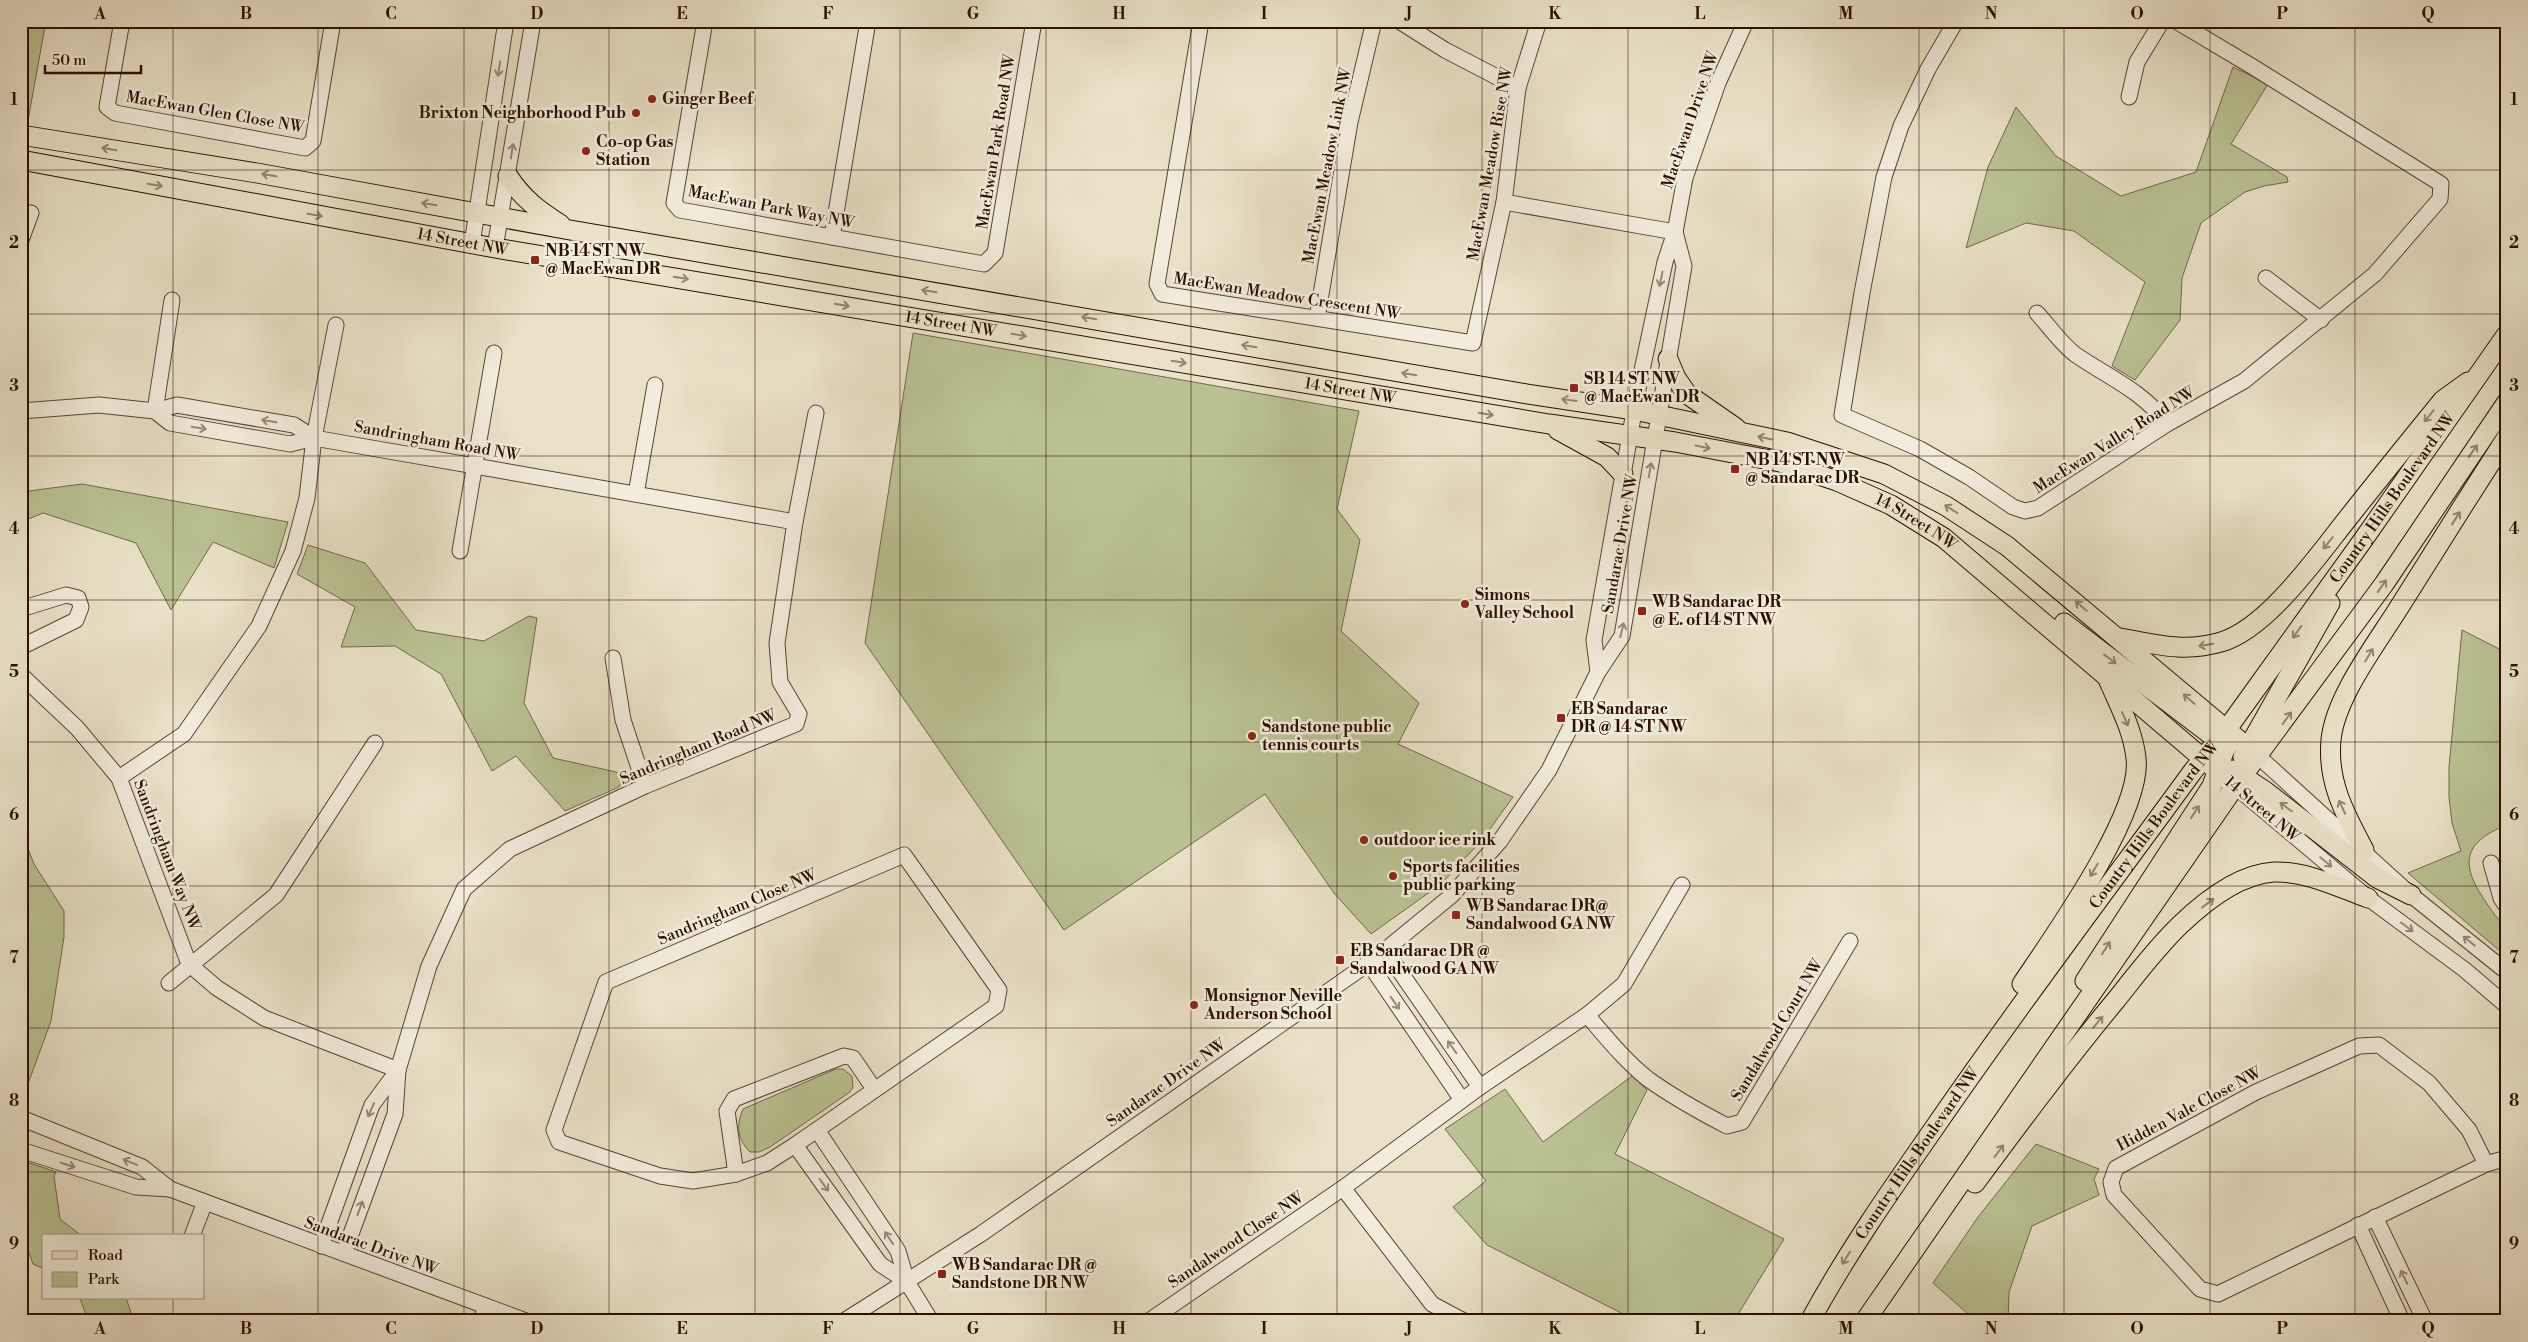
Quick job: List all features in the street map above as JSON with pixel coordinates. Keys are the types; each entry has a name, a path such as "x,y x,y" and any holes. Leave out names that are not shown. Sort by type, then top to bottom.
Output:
{"main road":[{"name":"14 Street NW","path":"21,135 257,172 570,230 1518,393 1660,414 1787,442 1884,474 1946,506 2007,546 2118,638 2231,759"},
{"name":"14 Street NW","path":"21,160 495,248 1780,462 1827,478 1891,505 1944,538 2105,674 2231,759"},
{"path":"508,176 522,196 533,206 570,230"},
{"name":"Country Hills Boulevard NW","path":"2231,759 2363,540 2507,334"},
{"path":"1668,359 1676,378 1687,394 1744,433"},
{"path":"2118,638 2176,648 2199,646 2222,642 2258,619 2279,601 2310,565 2443,400 2480,374"},
{"name":"Country Hills Boulevard NW","path":"1810,1321 1838,1270 1872,1218 1972,1074 2231,759 2384,584 2507,402"},
{"path":"1548,424 1607,457 1623,474"},
{"path":"2364,850 2341,806 2334,784 2331,750 2334,721 2342,702 2370,653 2507,437"},
{"path":"1944,538 2022,588 2377,878 2411,895"},
{"path":"1868,1316 1914,1230 2055,1027 2212,786 2309,643 2363,540"},
{"path":"1972,1074 1983,1043 2054,936 2115,835 2125,812 2135,780 2136,760 2129,727 2105,674"},
{"path":"1868,1316 1931,1243 2066,1060 2180,925 2226,889 2250,878 2274,872 2299,874 2368,898"}],"street":[{"name":"MacEwan Glen Close NW","path":"122,21 108,107 115,113 305,148 313,141 333,21"},
{"path":"472,244 506,21"},
{"path":"495,248 533,21"},
{"name":"MacEwan Park Way NW","path":"705,21 674,203 680,210 984,264"},
{"path":"832,237 868,21"},
{"name":"MacEwan Park Road NW","path":"984,264 995,253 1034,21"},
{"name":"MacEwan Meadow Crescent NW","path":"1201,21 1157,284 1162,294 1473,344"},
{"name":"MacEwan Meadow Link NW","path":"1317,318 1350,122 1374,21"},
{"path":"1399,21 1445,50 1518,88"},
{"name":"MacEwan Meadow Rise NW","path":"1473,344 1504,202 1518,88 1539,21"},
{"name":"MacEwan Drive NW","path":"1634,410 1664,262 1675,232 1685,178 1718,83 1746,21"},
{"name":"MacEwan Valley Road NW","path":"1956,21 1928,69 1901,126 1884,177 1862,293 1842,415 1920,449 1969,477 2013,507 2025,511 2038,508 2166,424 2244,381 2375,274 2440,199 2440,184 2176,21"},
{"path":"2129,97 2137,62 2162,21"},
{"path":"1504,202 1675,232"},
{"path":"21,240 31,212"},
{"name":"MacEwan Drive NW","path":"1660,414 1684,266 1675,232"},
{"path":"2266,278 2321,320"},
{"path":"155,411 172,300"},
{"path":"2037,313 2075,354 2124,383 2157,411 2166,424"},
{"name":"Sandringham Way NW","path":"336,325 314,438 307,498 293,551 259,626 184,734 119,778 189,964 217,988 264,1018 398,1070"},
{"path":"460,551 494,353"},
{"path":"636,494 656,385"},
{"name":"Sandringham Road NW","path":"21,411 99,405 155,411 170,423 290,444 314,438 795,522 777,643 780,682 799,714 796,724 645,786 510,849 464,889 429,966 398,1070 395,1114 344,1253"},
{"name":"Sandarac Drive NW","path":"1598,672 1594,640 1634,410"},
{"path":"795,522 816,413"},
{"name":"Sandarac Drive NW","path":"844,1321 997,1223 1385,950 1451,896 1500,841 1550,770 1598,672 1622,636 1660,414"},
{"path":"21,609 66,595 78,598 81,607 76,620 21,647"},
{"path":"613,658 623,720 645,786"},
{"path":"21,675 77,728 119,778"},
{"path":"168,983 276,895 375,743"},
{"name":"14 Street NW","path":"2231,759 2364,850 2411,895 2507,972"},
{"name":"14 Street NW","path":"2231,759 2368,898 2465,970 2507,1006"},
{"name":"Sandringham Close NW","path":"904,855 999,990 996,1006 874,1089 767,1163 736,1174 693,1181 660,1176 559,1142 554,1130 606,982 904,855"},
{"path":"2491,863 2501,898 2507,907"},
{"name":"Sandalwood Close NW","path":"1149,1321 1343,1188 1480,1087 1587,1015 1624,984 1682,885"},
{"name":"Sandalwood Court NW","path":"1587,1015 1619,1052 1647,1078 1687,1105 1727,1126 1742,1122 1850,941"},
{"path":"1385,950 1480,1087"},
{"path":"1368,962 1462,1100"},
{"name":"Hidden Vale Close NW","path":"2486,1164 2469,1130 2429,1084 2379,1045 2359,1046 2256,1092 2116,1168 2111,1182 2114,1194 2200,1289 2218,1294 2486,1164 2507,1158"},
{"path":"736,1174 727,1111 734,1099 844,1056 853,1058 874,1089"},
{"name":"Sandringham Road NW","path":"321,1246 372,1105 398,1070"},
{"name":"Sandarac Drive NW","path":"21,1118 142,1167 170,1189"},
{"path":"817,1130 898,1251 906,1282 931,1321"},
{"path":"795,1145 880,1264 906,1282"},
{"name":"Sandarac Drive NW","path":"21,1150 136,1187 170,1189 344,1253 483,1314 526,1321"},
{"path":"1343,1188 1432,1304 1464,1321"},
{"path":"193,1234 205,1202"},
{"path":"2375,1217 2425,1321"},
{"path":"2358,1225 2402,1321"}],"green space":[{"path":"21,21 46,21 27,126 21,125"},
{"path":"2233,67 2268,84 2231,144 2287,177 2288,182 2264,186 2245,192 2201,223 2182,278 2180,320 2135,380 2112,366 2145,282 2074,231 2026,223 1966,248 1988,167 2016,107 2056,156 2121,196 2196,172"},
{"path":"913,333 1359,411 1337,509 1360,540 1341,631 1419,703 1398,744 1513,797 1482,840 1441,884 1371,934 1334,893 1265,794 1064,930 865,643"},
{"path":"82,484 288,522 274,568 213,542 171,610 136,543 43,513 21,522 21,492"},
{"path":"308,545 365,563 416,630 484,641 529,616 537,618 524,703 553,758 625,774 619,787 565,811 516,756 492,771 441,674 395,646 341,647 355,607 297,574"},
{"path":"2462,630 2507,653 2507,825 2490,833 2478,842 2471,851 2469,862 2475,884 2506,930 2508,939 2507,957 2408,873 2461,851 2452,823 2449,797 2449,767"},
{"path":"21,831 34,864 64,911 64,937 51,1021 21,1103 21,934 27,921 21,905"},
{"path":"836,1069 843,1069 852,1076 853,1087 850,1092 770,1147 759,1152 750,1152 742,1142 739,1132 739,1121 743,1109"},
{"path":"1632,1076 1647,1090 1615,1154 1784,1239 1734,1321 1637,1321 1487,1245 1453,1207 1486,1181 1445,1129 1505,1089 1543,1142"},
{"path":"2036,1144 2099,1169 2094,1179 2099,1195 2032,1226 2009,1292 2008,1321 1976,1321 1933,1283 1978,1217"},
{"path":"21,1160 56,1172 54,1176 60,1219 79,1234 42,1234 42,1268 33,1264 21,1230"},
{"path":"81,1300 127,1300 134,1321 88,1321"}],"place":[{"name":"Ginger Beef","path":"652,99"},
{"name":"Brixton Neighborhood Pub","path":"636,113"},
{"name":"Co-op Gas Station","path":"586,151"},
{"name":"NB 14 ST NW @ MacEwan DR","path":"535,260"},
{"name":"SB 14 ST NW @ MacEwan DR","path":"1574,388"},
{"name":"NB 14 ST NW @ Sandarac DR","path":"1735,469"},
{"name":"Simons Valley School","path":"1465,604"},
{"name":"WB Sandarac DR @ E. of 14 ST NW","path":"1642,611"},
{"name":"EB Sandarac DR @ 14 ST NW","path":"1561,718"},
{"name":"Sandstone public tennis courts","path":"1252,736"},
{"name":"outdoor ice rink","path":"1364,840"},
{"name":"Sports facilities public parking","path":"1393,876"},
{"name":"WB Sandarac DR@ Sandalwood GA NW","path":"1456,915"},
{"name":"EB Sandarac DR @ Sandalwood GA NW","path":"1340,960"},
{"name":"Monsignor Neville Anderson School","path":"1194,1005"},
{"name":"WB Sandarac DR @ Sandstone DR NW","path":"942,1274"}]}
